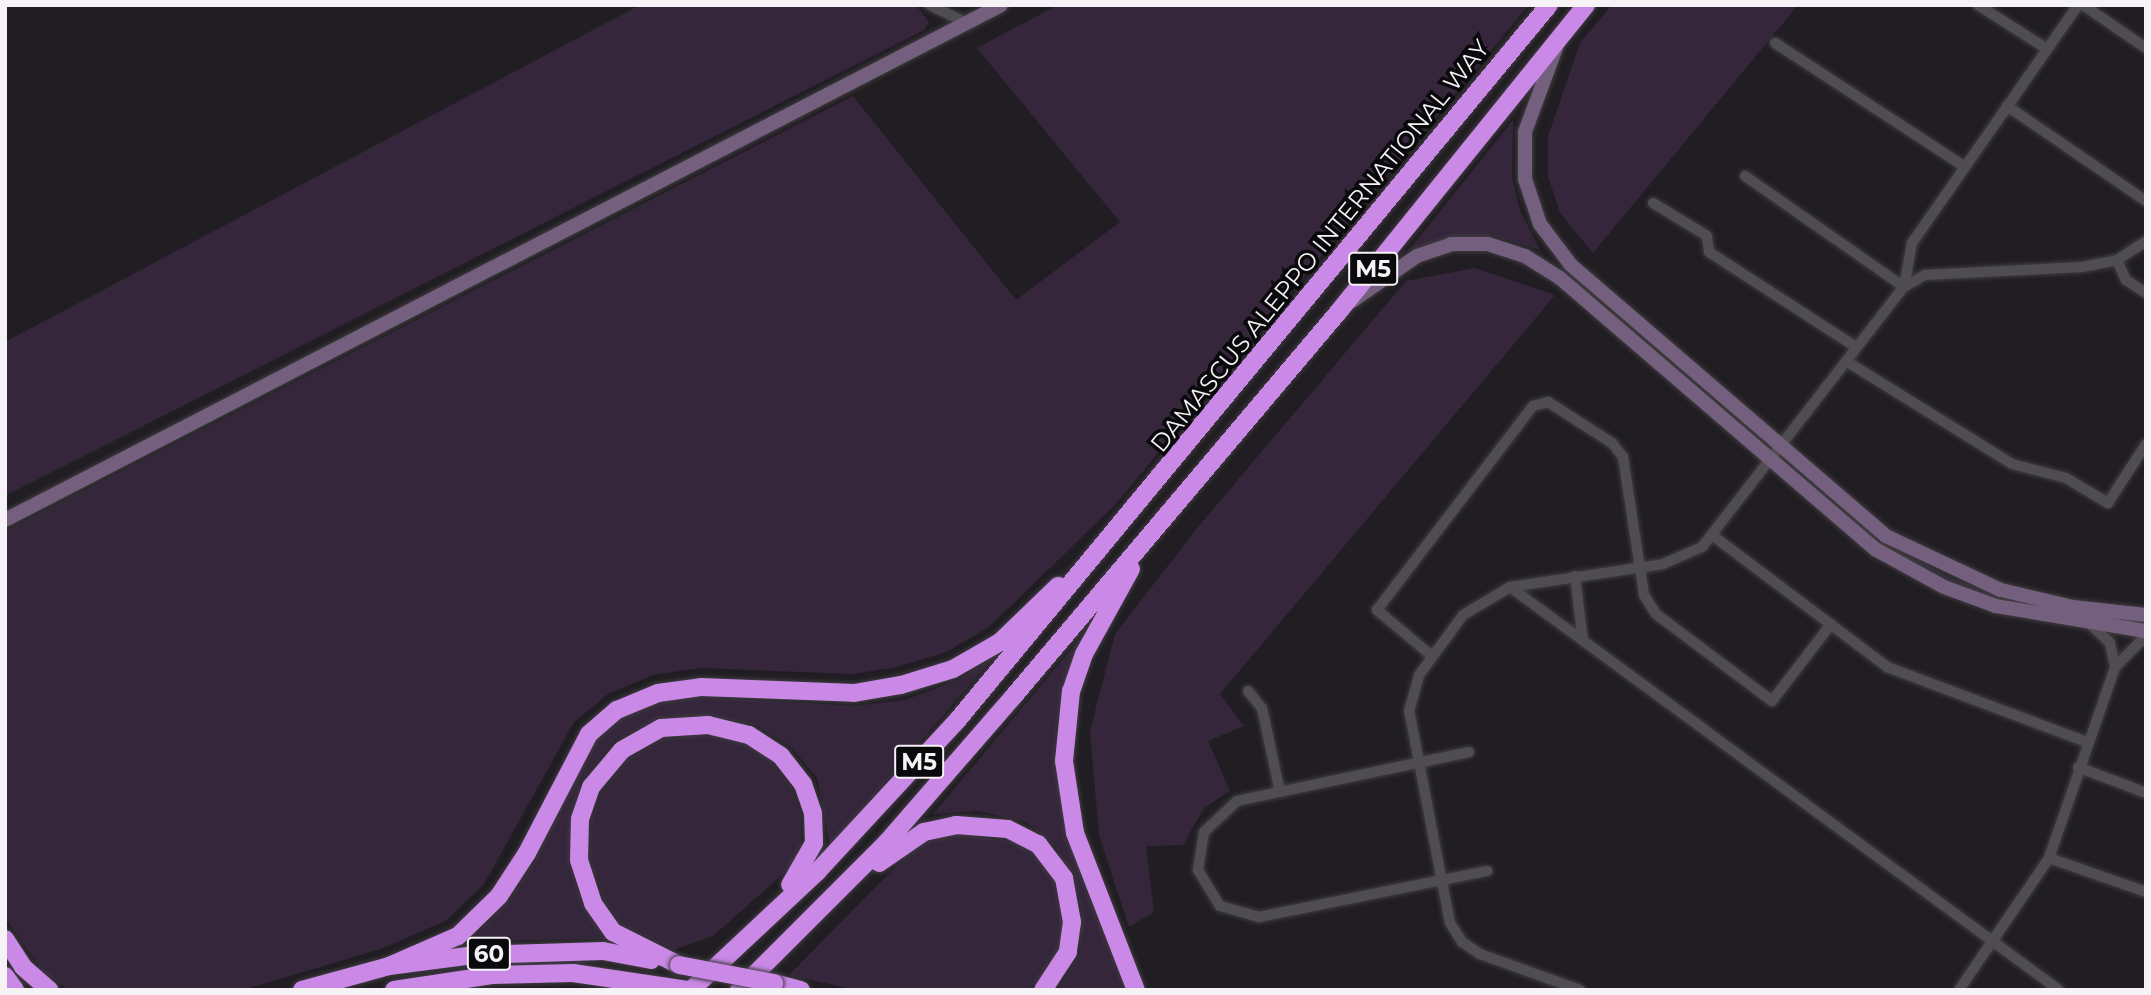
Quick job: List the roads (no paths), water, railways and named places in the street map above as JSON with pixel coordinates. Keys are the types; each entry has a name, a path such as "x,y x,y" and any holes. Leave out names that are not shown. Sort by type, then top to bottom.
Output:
{"highway":[{"name":"DAMASCUS ALEPPO INTERNATIONAL WAY","path":"1129,518 1549,5"},
{"name":"M5","path":"739,990 827,905 1155,529 1340,310 1586,5"},
{"name":"M5","path":"690,990 817,872 956,722 1129,518"},
{"path":"389,966 458,936 499,895 527,853 589,734 617,710 658,693 701,687 854,693 953,669 1000,642 1129,518"},
{"path":"1136,990 1075,833 1064,761 1071,691 1084,654 1155,529"},
{"path":"733,949 802,873 814,843 813,813 803,784 781,756 750,735 708,725 661,728 622,750 591,787 580,820 579,860 593,903 613,932 679,965 801,990"},
{"path":"827,905 924,832 976,824 1023,834 1058,866 1070,906 1068,952 1043,990"},
{"path":"5,939 23,967 49,990"},
{"name":"60","path":"302,990 389,966 537,950 603,951 679,965"},
{"path":"394,990 492,975 573,973 690,990"},
{"path":"5,976 15,990"},
{"path":"5,983 6,990"}],"street":[{"path":"930,5 967,23"},
{"path":"5,520 1001,5"},
{"path":"1978,5 2047,49"},
{"path":"1904,287 1912,243 2080,5 2146,48"},
{"path":"1564,31 1525,132 1525,180 1540,224 1564,254 1886,536 1952,571 2073,607 2146,615"},
{"path":"1775,43 1965,167"},
{"path":"2007,106 2146,201"},
{"path":"1745,176 1904,287"},
{"path":"1653,203 1707,236 1709,252 1856,347"},
{"path":"1580,990 1516,970 1462,942 1450,923 1409,711 1419,676 1463,615 1510,587 1640,567 1685,557 1712,535 1904,287 1925,275 1956,269 2082,267 2117,260 2146,242"},
{"path":"1340,310 1417,256 1451,244 1488,244 1550,271 1874,550 1944,587 1996,606 2146,634"},
{"path":"1550,271 1564,254"},
{"path":"2117,260 2126,280 2146,293"},
{"path":"1846,361 2011,464 2066,478 2108,503 2146,444"},
{"path":"1432,656 1377,610 1534,406 1548,402 1612,443 1623,457 1644,595 1656,614 1772,701 1831,624"},
{"path":"1712,535 1887,667 2087,742"},
{"path":"1575,576 1583,641"},
{"path":"1510,587 2059,990"},
{"path":"2091,625 2110,643 2115,667"},
{"path":"1959,990 2049,858 2078,767 2115,667 2146,634"},
{"path":"1248,691 1262,708 1280,792"},
{"path":"1469,752 1237,801 1204,832 1198,870 1220,906 1268,916 1487,871"},
{"path":"2078,767 2146,793"},
{"path":"2049,858 2146,892"}]}
